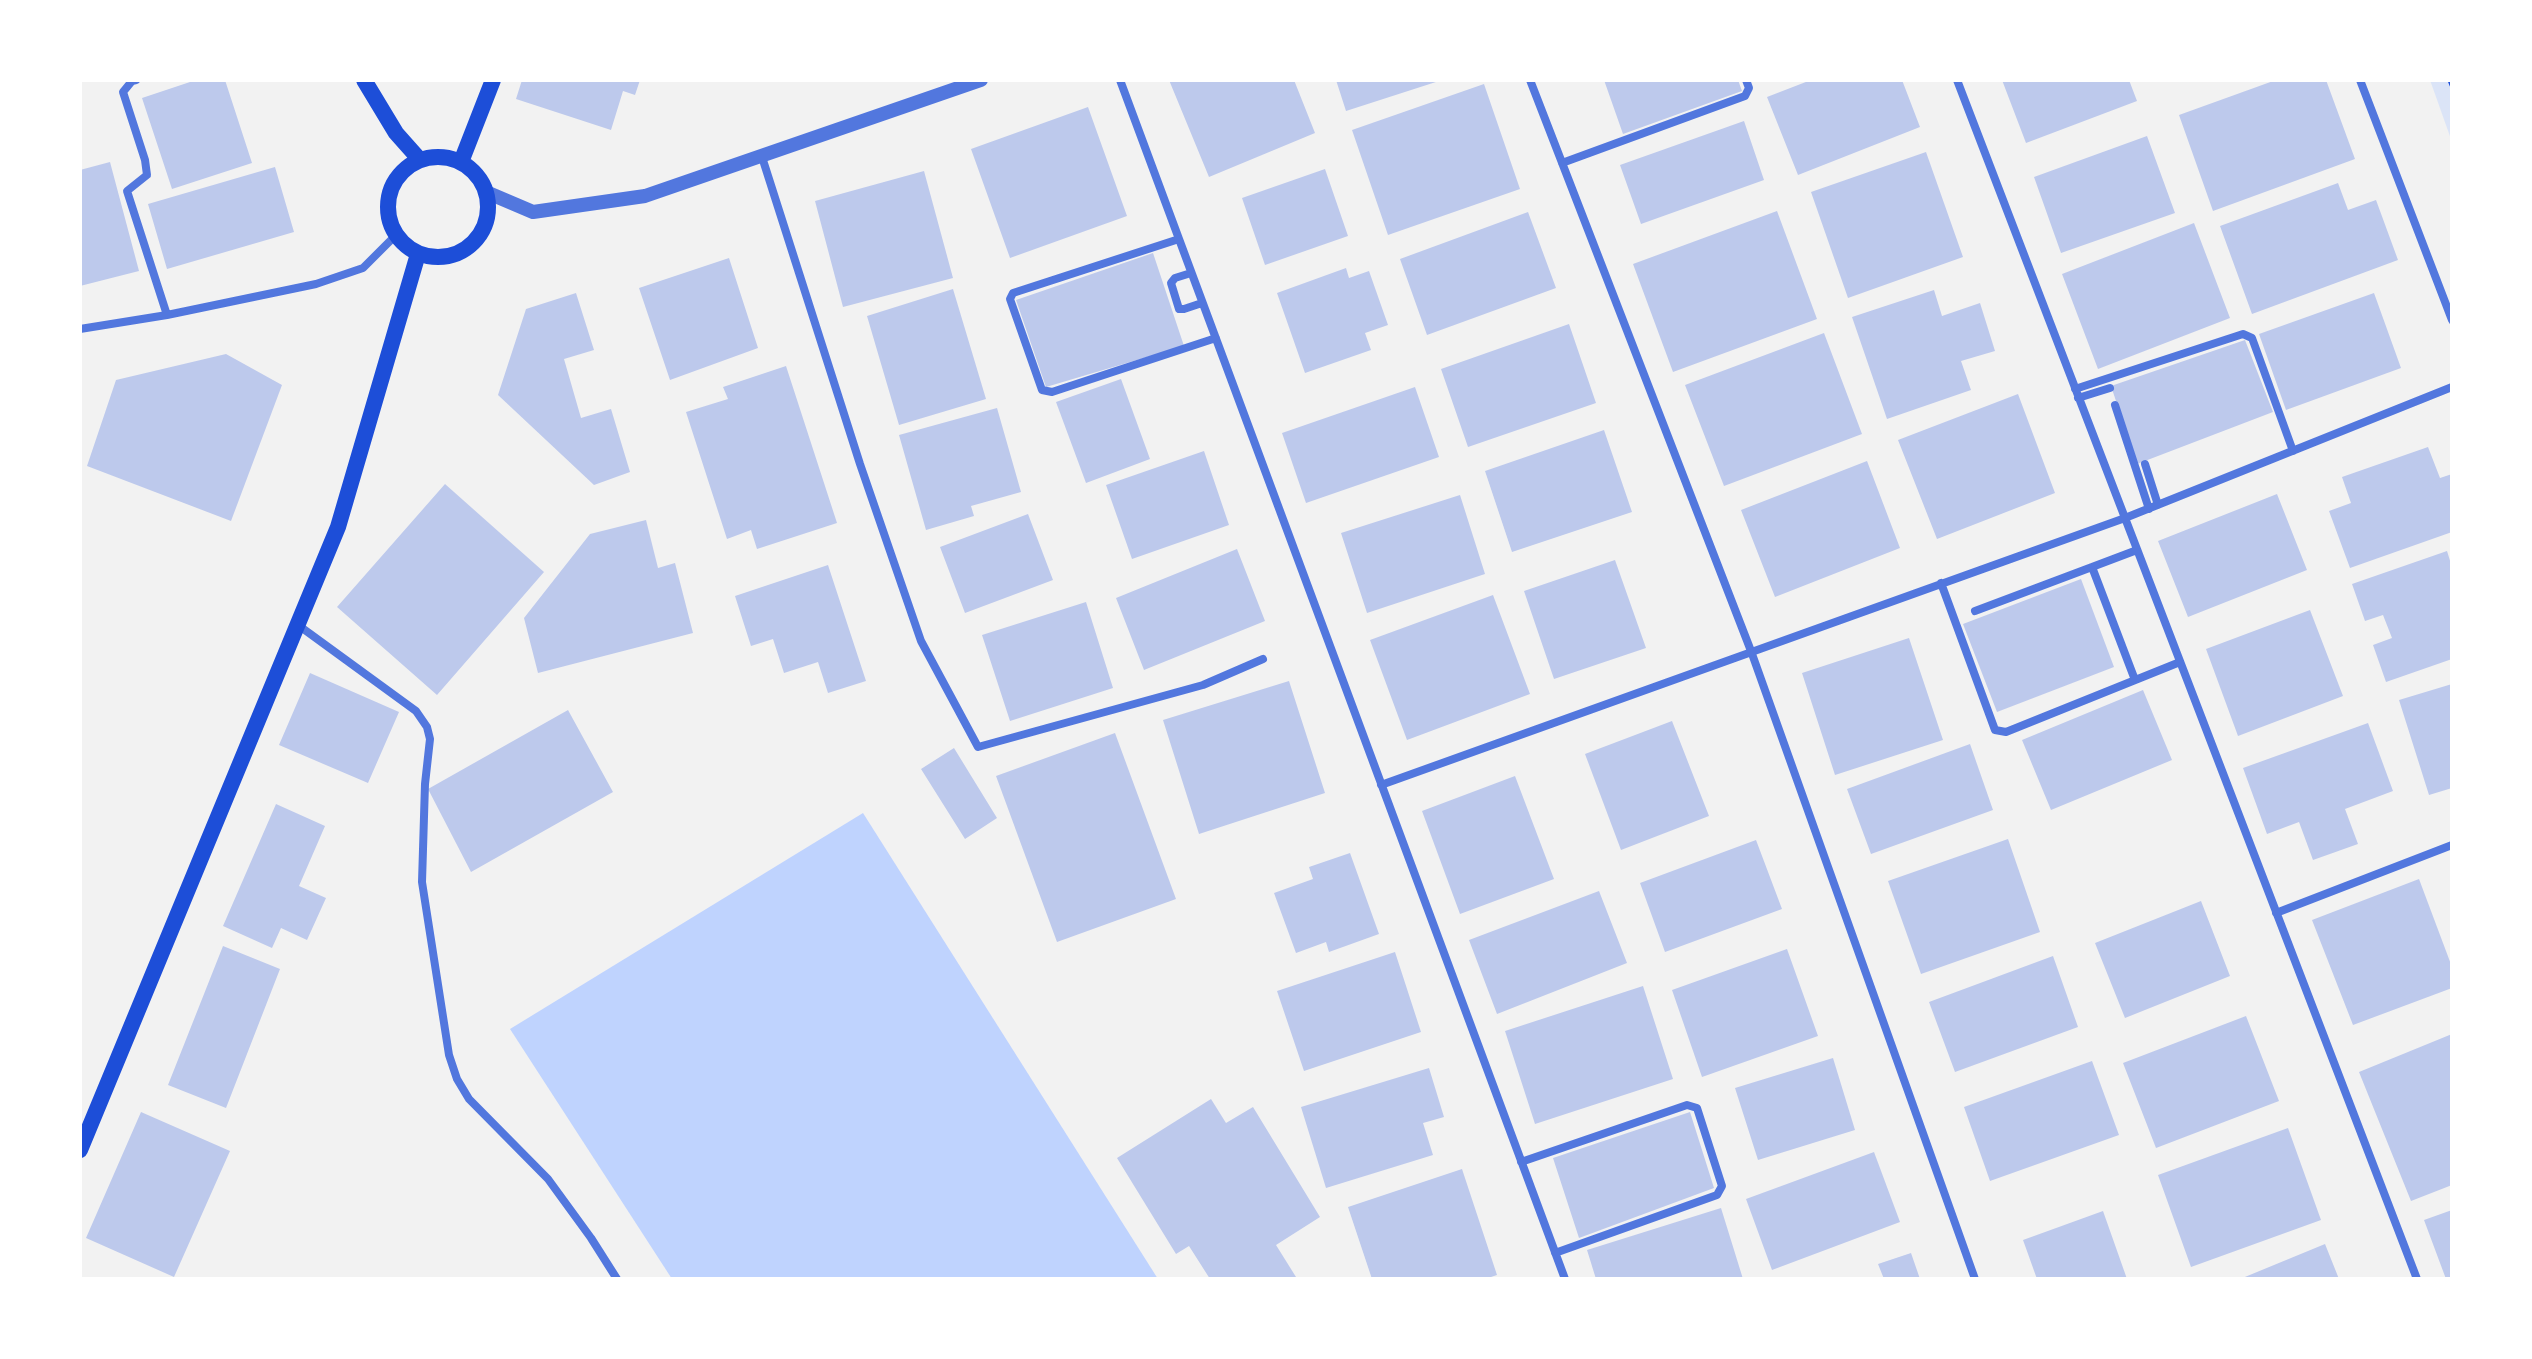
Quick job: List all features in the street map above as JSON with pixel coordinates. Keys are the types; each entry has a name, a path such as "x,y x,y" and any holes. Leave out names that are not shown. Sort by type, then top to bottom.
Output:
{"main road":[{"path":"364,80 396,133 420,160"},
{"path":"461,162 493,80"},
{"path":"434,156 461,162 472,170 486,192 489,208 486,224 478,239 451,256 418,254 396,235 390,221 390,192 407,167 420,160 434,156"},
{"path":"80,1150 338,527 418,254"}],"street":[{"path":"136,80 123,92 147,175 127,191 167,315"},
{"path":"486,192 533,212 645,196 981,80"},
{"path":"1120,80 1565,1279"},
{"path":"1530,80 1751,651 1975,1279"},
{"path":"1562,163 1745,96 1749,88 1746,80"},
{"path":"1957,80 2417,1279"},
{"path":"2360,80 2452,320"},
{"path":"762,157 860,464 921,641 978,747 1203,685 1263,659"},
{"path":"80,329 167,315 328,280 363,268 396,235"},
{"path":"1179,239 1013,293 1010,299 1042,390 1052,392 1216,338"},
{"path":"1191,273 1175,278 1171,283 1179,309 1202,303"},
{"path":"2077,394 2243,334 2252,338 2293,451"},
{"path":"1381,785 2125,518 2452,387"},
{"path":"2077,394 2110,388"},
{"path":"2115,405 2154,507"},
{"path":"2144,478 2145,464"},
{"path":"1975,611 2137,550"},
{"path":"2092,567 2135,680"},
{"path":"1941,583 1995,730 2006,732 2180,662"},
{"path":"298,625 416,711 427,727 430,739 425,784 422,882 449,1055 457,1079 469,1099 548,1179 617,1279"},
{"path":"2276,913 2451,847"},
{"path":"1521,1162 1687,1105 1697,1108 1722,1186 1717,1195 1555,1253"}],"shaded area":[{"path":"2430,80 2452,80 2452,142"}],"water":[{"path":"863,813 1158,1279 672,1279 510,1029"}],"building":[{"path":"196,80 225,80 252,163 172,189 142,98"},
{"path":"522,80 640,80 635,95 623,91 611,130 516,99"},
{"path":"1169,80 1294,80 1315,133 1209,177"},
{"path":"1336,80 1439,80 1439,81 1346,111"},
{"path":"1604,80 1738,80 1742,91 1623,134"},
{"path":"1811,80 1902,80 1920,127 1798,175 1767,97"},
{"path":"2002,80 2129,80 2137,101 2026,143"},
{"path":"2276,80 2326,80 2355,159 2213,211 2179,115"},
{"path":"1484,84 1520,189 1388,235 1352,130"},
{"path":"1088,107 1127,216 1010,258 971,149"},
{"path":"1744,121 1764,180 1641,224 1620,165"},
{"path":"2147,136 2175,213 2061,253 2034,177"},
{"path":"1926,152 1963,257 1848,298 1811,192"},
{"path":"110,162 139,271 80,286 80,170"},
{"path":"275,167 294,232 167,269 148,204"},
{"path":"1325,169 1348,236 1265,265 1242,198"},
{"path":"924,171 953,278 843,307 815,201"},
{"path":"2338,183 2348,210 2376,200 2398,260 2252,314 2220,226"},
{"path":"1777,211 1817,319 1673,372 1633,264"},
{"path":"1528,212 1556,288 1427,335 1400,259"},
{"path":"2194,223 2230,318 2098,369 2062,274"},
{"path":"1153,253 1184,346 1046,387 1016,300"},
{"path":"729,258 758,348 670,380 639,288"},
{"path":"1346,268 1349,278 1369,271 1388,325 1365,333 1371,350 1305,373 1277,293"},
{"path":"953,289 986,399 899,425 867,316"},
{"path":"1934,290 1942,316 1980,303 1995,351 1961,361 1971,390 1887,419 1852,317"},
{"path":"576,293 594,350 564,359 581,418 611,409 630,472 594,485 498,395 526,309"},
{"path":"2374,293 2401,368 2286,410 2259,334"},
{"path":"1569,324 1596,403 1468,447 1441,369"},
{"path":"1824,333 1862,434 1724,486 1685,385"},
{"path":"2245,340 2273,412 2137,464 2111,386"},
{"path":"226,354 282,385 231,521 87,466 116,380"},
{"path":"786,366 837,523 757,549 751,530 727,539 686,412 728,399 723,387"},
{"path":"1121,379 1150,459 1086,483 1056,402"},
{"path":"1415,387 1439,457 1306,503 1282,433"},
{"path":"2018,394 2055,493 1937,539 1898,440"},
{"path":"997,408 1021,492 971,506 974,516 926,530 899,435"},
{"path":"1604,430 1632,512 1512,552 1485,471"},
{"path":"2428,447 2440,478 2452,474 2452,532 2350,568 2329,511 2351,503 2342,477"},
{"path":"1204,451 1229,525 1132,559 1106,485"},
{"path":"1867,461 1900,548 1775,597 1741,510"},
{"path":"445,484 544,572 437,695 337,607"},
{"path":"2277,494 2307,570 2188,617 2158,541"},
{"path":"1460,495 1485,574 1367,613 1341,533"},
{"path":"1028,514 1053,580 965,613 940,547"},
{"path":"646,520 658,568 675,563 693,633 538,673 524,618 590,534"},
{"path":"1237,549 1265,621 1144,670 1116,598"},
{"path":"2447,551 2452,567 2452,659 2386,682 2373,645 2392,638 2383,615 2365,621 2352,584"},
{"path":"1615,560 1646,648 1554,679 1524,591"},
{"path":"828,565 866,681 828,693 818,662 784,673 773,639 751,646 735,596"},
{"path":"2081,579 2114,667 1997,712 1963,624"},
{"path":"1493,595 1530,694 1407,740 1370,640"},
{"path":"1086,602 1113,688 1010,721 982,635"},
{"path":"2310,610 2343,696 2238,736 2206,649"},
{"path":"1909,638 1943,740 1835,775 1802,673"},
{"path":"310,673 399,712 368,783 279,745"},
{"path":"1289,681 1325,793 1199,834 1163,720"},
{"path":"2452,684 2452,788 2429,795 2399,700"},
{"path":"2143,690 2172,760 2051,810 2022,740"},
{"path":"568,710 613,792 471,872 428,789"},
{"path":"1672,721 1709,816 1621,850 1585,754"},
{"path":"2368,723 2393,791 2345,809 2358,844 2313,860 2299,822 2267,834 2243,768"},
{"path":"1115,733 1176,899 1057,942 996,776"},
{"path":"1970,744 1993,810 1871,854 1847,789"},
{"path":"954,748 997,818 965,839 921,769"},
{"path":"1515,776 1554,879 1460,914 1422,811"},
{"path":"276,804 325,826 299,886 326,898 307,940 281,928 272,948 223,926"},
{"path":"2008,839 2040,932 1921,974 1888,881"},
{"path":"1756,840 1782,909 1665,952 1640,883"},
{"path":"1350,853 1379,934 1329,952 1326,942 1296,953 1274,893 1313,879 1309,867"},
{"path":"2419,879 2452,967 2452,988 2353,1025 2312,920"},
{"path":"1599,891 1627,963 1497,1014 1469,940"},
{"path":"2201,901 2230,976 2125,1018 2095,943"},
{"path":"223,946 280,969 226,1108 168,1085"},
{"path":"1787,949 1818,1036 1702,1077 1672,990"},
{"path":"1395,952 1421,1032 1304,1071 1277,991"},
{"path":"2053,956 2078,1027 1955,1072 1929,1002"},
{"path":"1643,986 1673,1079 1535,1124 1505,1031"},
{"path":"2246,1016 2279,1101 2156,1148 2123,1063"},
{"path":"2452,1034 2452,1185 2411,1201 2359,1072"},
{"path":"1833,1058 1855,1130 1758,1160 1735,1088"},
{"path":"2092,1061 2119,1135 1990,1181 1964,1107"},
{"path":"1429,1068 1444,1117 1423,1123 1433,1155 1326,1188 1301,1107"},
{"path":"1211,1099 1226,1123 1253,1107 1320,1217 1276,1245 1296,1277 1293,1279 1210,1279 1189,1246 1176,1254 1117,1158"},
{"path":"141,1112 230,1151 174,1277 86,1238"},
{"path":"1690,1112 1714,1188 1579,1238 1553,1158"},
{"path":"2288,1128 2321,1220 2191,1267 2158,1175"},
{"path":"1874,1152 1900,1222 1772,1270 1746,1199"},
{"path":"1462,1169 1497,1275 1485,1279 1372,1279 1348,1207"},
{"path":"1721,1208 1743,1279 1596,1279 1587,1250"},
{"path":"2452,1210 2452,1279 2446,1279 2424,1220"},
{"path":"2103,1211 2127,1279 2037,1279 2023,1240"},
{"path":"2325,1244 2339,1279 2240,1279"},
{"path":"1911,1253 1920,1279 1884,1279 1878,1264"}]}
